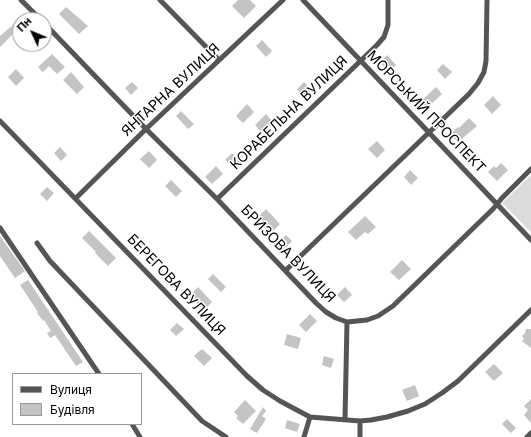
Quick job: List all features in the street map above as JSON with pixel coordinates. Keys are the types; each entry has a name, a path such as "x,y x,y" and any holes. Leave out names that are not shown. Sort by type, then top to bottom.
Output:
{"street":[{"path":"21,0 33,12"},
{"path":"160,0 219,60"},
{"name":"ЯНТАРНА ВУЛИЦЯ","path":"76,198 146,129 283,0"},
{"name":"МОРСЬКИЙ ПРОСПЕКТ","path":"303,0 531,240"},
{"name":"КОРАБЕЛЬНА ВУЛИЦЯ","path":"217,199 361,61 384,37 388,25 388,0"},
{"path":"286,270 469,94 478,83 484,72 486,61 487,0"},
{"name":"БРИЗОВА ВУЛИЦЯ","path":"52,31 326,312 336,318 348,322 367,320 378,316 393,306 531,169"},
{"name":"БЕРЕГОВА ВУЛИЦЯ","path":"0,121 247,376 280,402 310,417 360,421 387,417 425,404 458,380 531,310"},
{"path":"0,228 98,373"},
{"path":"37,242 50,261 202,420 226,437"},
{"path":"345,420 348,322"},
{"path":"304,437 310,417"},
{"path":"360,421 360,437"},
{"path":"133,425 140,437"},
{"path":"527,437 531,433"}],"shaded area":[{"path":"531,175 531,232 502,203"}],"building":[{"path":"238,0 250,0 256,6 244,18 232,6"},
{"path":"66,7 88,26 79,34 59,14"},
{"path":"12,26 12,35 0,47 0,36"},
{"path":"262,40 272,51 266,57 256,46"},
{"path":"52,54 65,67 57,74 49,66 43,72 38,67"},
{"path":"387,55 396,65 389,72 380,62"},
{"path":"443,64 452,72 445,79 437,70"},
{"path":"16,69 24,78 16,86 8,77"},
{"path":"71,72 84,87 77,94 63,80"},
{"path":"132,82 138,88 131,95 125,88"},
{"path":"304,82 312,90 305,97 297,89"},
{"path":"436,87 442,94 427,108 421,101"},
{"path":"493,96 501,105 492,114 484,105"},
{"path":"247,104 254,112 243,123 236,116"},
{"path":"181,111 194,124 188,129 176,116"},
{"path":"266,114 273,122 262,133 255,125"},
{"path":"469,118 477,126 458,142 450,134 458,127 459,128"},
{"path":"377,141 385,150 377,158 368,149"},
{"path":"60,147 67,155 61,161 54,153"},
{"path":"149,151 157,160 149,168 140,159"},
{"path":"232,153 241,161 234,168 225,160"},
{"path":"501,163 508,170 497,181 488,172 494,166 496,168"},
{"path":"216,166 223,174 212,184 205,177"},
{"path":"410,170 418,178 411,185 404,177"},
{"path":"171,180 182,191 176,197 165,186"},
{"path":"47,187 54,193 47,201 40,194"},
{"path":"266,209 280,224 270,234 256,219"},
{"path":"365,216 376,227 368,234 365,232 356,240 348,232"},
{"path":"89,231 116,258 108,266 82,238"},
{"path":"286,235 292,241 282,251 276,245"},
{"path":"0,236 25,271 15,278 0,256"},
{"path":"402,260 411,269 399,280 390,272"},
{"path":"213,274 226,287 221,292 208,279"},
{"path":"28,280 83,362 76,366 55,335 50,338 47,333 51,331 44,320 43,321 37,313 38,312 20,285"},
{"path":"198,287 212,302 204,310 189,296"},
{"path":"345,287 352,295 344,302 337,295"},
{"path":"310,314 317,321 306,332 299,325"},
{"path":"177,323 184,329 176,336 170,330"},
{"path":"526,329 531,329 531,348 522,341 524,339 522,336"},
{"path":"287,334 301,338 298,349 284,345"},
{"path":"202,349 212,358 204,366 194,356"},
{"path":"324,356 334,359 331,368 322,365"},
{"path":"494,364 503,373 494,381 485,372"},
{"path":"415,385 419,396 407,401 402,390"},
{"path":"531,399 531,423 524,415 528,410 524,406"},
{"path":"245,400 256,411 243,424 236,418 238,416 234,412"},
{"path":"263,407 266,411 262,416 266,419 257,433 250,429"},
{"path":"507,419 516,428 511,433 502,424"},
{"path":"287,420 300,424 297,432 285,428"}]}
